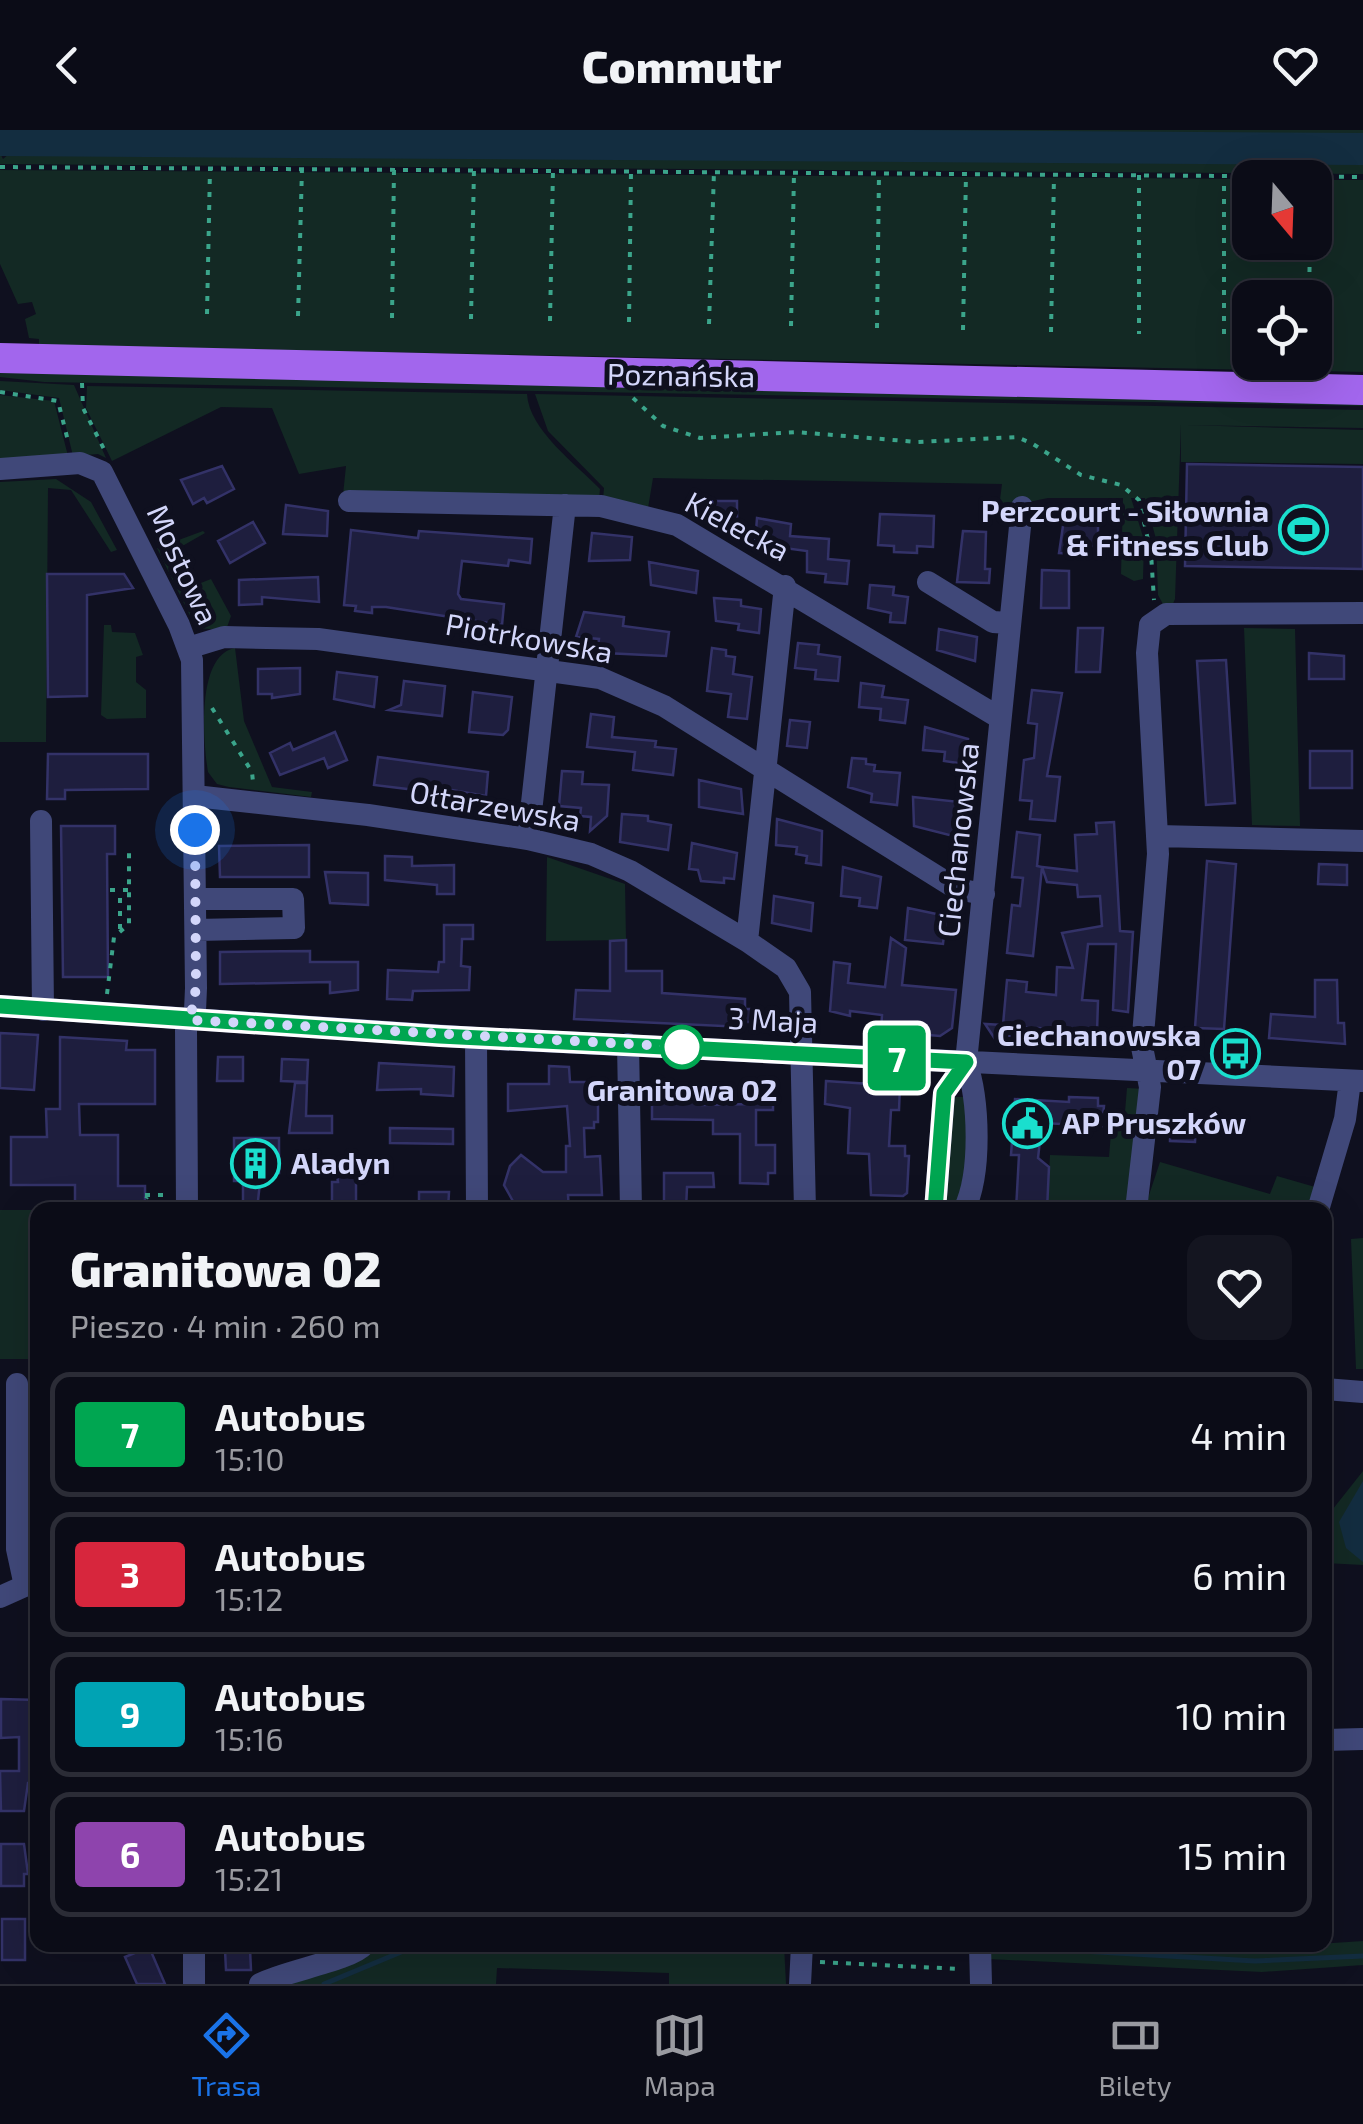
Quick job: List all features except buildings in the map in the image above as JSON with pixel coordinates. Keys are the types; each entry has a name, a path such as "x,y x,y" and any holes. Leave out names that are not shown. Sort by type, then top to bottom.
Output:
{"main road":[{"name":"Poznańska","path":"4,358 59,363 1363,390"}],"street":[{"name":"Mostowa","path":"0,469 80,463 102,472 188,648 192,672 196,930 195,1011 186,1028 182,1202"},
{"name":"Kielecka","path":"349,501 565,504 612,508 677,525 785,586 1000,718"},
{"path":"528,839 565,504"},
{"name":"Ciechanowska","path":"966,1202 972,1178 978,1096 966,1062 1022,507"},
{"path":"928,582 993,622 1009,623"},
{"path":"747,941 785,586"},
{"path":"1137,1202 1150,1087 1142,1048 1158,836 1148,633 1158,616 1363,613"},
{"name":"Piotrkowska","path":"188,648 224,637 318,638 600,678 633,691 957,889 984,894"},
{"name":"Ołtarzewska","path":"195,796 528,839 591,854 630,871 747,941 796,980 801,999 806,1202"},
{"path":"41,821 43,1010"},
{"path":"1158,836 1363,841"},
{"path":"196,899 294,899 294,928 196,930"},
{"name":"3 Maja","path":"0,1006 476,1038 1356,1081"},
{"path":"476,1038 477,1202"},
{"path":"628,1044 631,1202"},
{"name":"Ciechanowska","path":"937,1202 944,1093 966,1062"},
{"path":"1320,1202 1356,1081"},
{"path":"17,1384 9,1515 18,1562 30,1581"},
{"path":"1332,1389 1363,1392"},
{"path":"0,1597 30,1583"},
{"path":"1332,1740 1363,1739"},
{"path":"194,1952 194,1984"},
{"path":"260,1984 312,1963 356,1952"}],"path":[{"path":"0,167 1232,176"},
{"path":"207,314 210,168"},
{"path":"298,316 302,168"},
{"path":"392,318 394,169"},
{"path":"471,319 474,169"},
{"path":"550,321 553,169"},
{"path":"628,322 631,170"},
{"path":"708,324 714,172"},
{"path":"791,326 794,173"},
{"path":"877,328 879,173"},
{"path":"963,330 966,174"},
{"path":"1051,332 1054,174"},
{"path":"1139,175 1139,334"},
{"path":"1224,176 1224,334"},
{"path":"1332,177 1363,177"},
{"path":"82,383 83,408 107,455"},
{"path":"0,392 58,400 70,456"},
{"path":"630,394 663,426 700,438 796,432 918,442 1016,438 1033,444 1082,474 1121,485 1139,500 1158,616"},
{"path":"204,696 252,772 254,803"},
{"path":"120,928 130,924 129,854"},
{"path":"110,890 129,890"},
{"path":"108,994 114,937 120,928 120,890"},
{"path":"143,1202 146,1195 182,1202"},
{"path":"801,1963 980,1977"}],"green space":[{"path":"1363,130 1363,143 0,133"},
{"path":"17,147 1363,159 1363,174 1332,174 1332,160 1232,160 1232,173 0,164 0,153 3,159"},
{"path":"0,170 1232,179 1232,260 1332,260 1332,180 1363,180 1363,372 1332,371 1332,280 1232,280 1232,369 39,345 39,339 29,338 25,319 36,314 32,302 18,304 0,264"},
{"path":"0,370 1363,400 1363,406 44,382 0,377"},
{"path":"0,381 74,385 106,458 98,454 73,456 59,398 0,390"},
{"path":"87,386 527,394 536,421 555,446 600,489 599,499 343,495 346,466 299,474 272,408 221,407 112,461 86,408"},
{"path":"535,394 1363,410 1363,428 1185,425 1363,430 1363,464 1181,462 1181,424 1175,599 1172,606 1164,606 1158,595 1156,539 1145,498 1131,498 1144,540 1143,579 1134,581 1121,574 1123,498 1048,498 999,508 1002,484 653,478 648,508 603,500 604,488 548,431"},
{"path":"0,395 54,401 68,456 0,461"},
{"path":"56,479 91,502 117,550 111,552 71,490 48,488 46,742 0,742 0,482"},
{"path":"203,531 165,556 183,590 211,579 231,616 226,630 196,628 157,548"},
{"path":"104,625 111,625 112,632 135,633 143,655 136,657 136,682 146,690 146,718 107,719 101,715"},
{"path":"1244,628 1295,629 1300,826 1252,825"},
{"path":"235,648 244,721 272,787 312,792 311,797 229,787 217,784 208,772 204,721 208,682 222,654"},
{"path":"547,857 625,884 626,940 546,941"},
{"path":"1127,1088 1145,1089 1131,1202 1047,1202 1050,1155 1109,1157 1111,1133 1124,1124"},
{"path":"952,1097 967,1097 967,1155 958,1202 945,1202"},
{"path":"1160,1162 1270,1194 1277,1176 1322,1189 1318,1202 1147,1202"},
{"path":"0,1210 30,1210 30,1359 0,1359"},
{"path":"1363,1238 1363,1369 1356,1369 1351,1239"},
{"path":"1363,1471 1363,1565 1332,1563 1332,1510"},
{"path":"1363,1941 1363,1965 1262,1972 988,1959 988,1952 1332,1952 1332,1943"},
{"path":"371,1952 784,1952 786,1984 669,1984 669,1973 497,1968 496,1984 291,1984"}],"water":[{"path":"1363,1481 1363,1562 1346,1548 1339,1522"}],"waterway":[{"path":"0,140 1363,149"},
{"path":"324,1984 401,1952"},
{"path":"1098,1952 1255,1961 1363,1956"}],"bus line":[{"name":"7","path":"0,1006 440,1036 966,1062 944,1093 937,1202"}],"place":[{"name":"Perzcourt - Siłownia & Fitness Club","path":"1304,529"},
{"name":"Granitowa 02","path":"682,1047"},
{"name":"Ciechanowska 07","path":"1236,1053"},
{"name":"AP Pruszków","path":"1027,1124"},
{"name":"Aladyn","path":"256,1164"}],"route":[{"path":"195,830 196,988 195,1011 190,1020 682,1047"}]}
